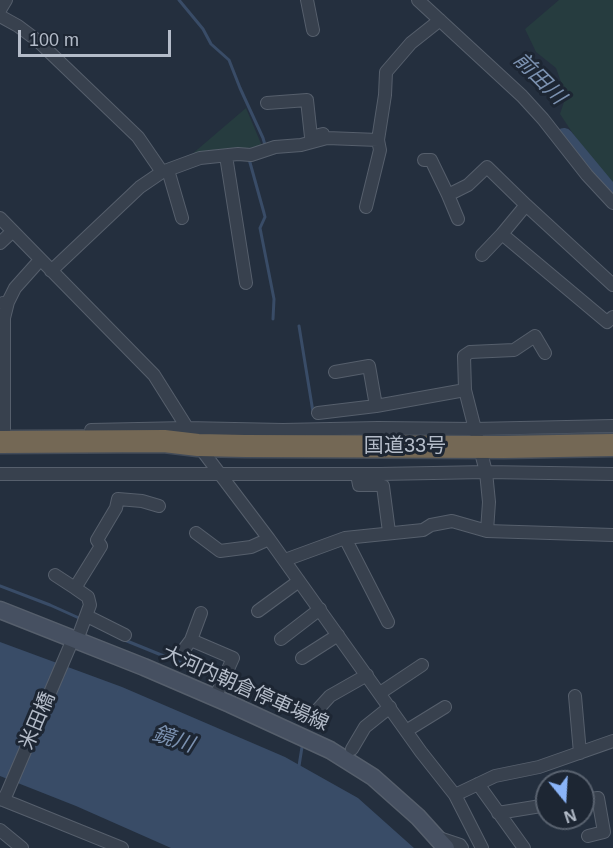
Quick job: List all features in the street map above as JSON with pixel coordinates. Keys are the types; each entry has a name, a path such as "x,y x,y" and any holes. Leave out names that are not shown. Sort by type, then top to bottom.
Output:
{"highway":[{"name":"国道33号","path":"1,435 164,441 192,436 477,438 613,445"},
{"name":"国道33号","path":"0,458 164,449 192,436"}],"main road":[{"name":"大河内朝倉停車場線","path":"0,610 73,643 215,698 330,750 373,777 418,817 441,842"}],"street":[{"path":"0,10 6,0"},
{"path":"307,0 313,30"},
{"path":"418,0 522,96 587,175 613,202"},
{"path":"0,16 38,41 138,137 165,171 182,218"},
{"path":"366,207 380,150 378,137 386,95 386,72 411,44 440,20"},
{"path":"267,103 307,100 311,137 328,133 378,137"},
{"path":"51,271 140,188 165,171 200,158 251,155 275,147 301,145 327,138 378,137"},
{"path":"226,156 246,283"},
{"path":"424,160 431,160 458,219"},
{"path":"448,195 468,185 487,168 613,285"},
{"path":"483,255 526,205"},
{"path":"0,218 154,375 219,474 455,795 482,848"},
{"path":"0,243 13,231"},
{"path":"502,234 607,322 613,317"},
{"path":"1,435 4,303 40,260"},
{"path":"487,531 489,502 486,472 465,390 464,356 470,352 514,350 535,336 545,353"},
{"path":"335,372 369,366 376,406"},
{"path":"318,413 376,406 465,390"},
{"path":"477,438 613,426"},
{"path":"0,474 486,472 613,474"},
{"path":"357,474 359,485 383,486 389,532"},
{"path":"75,588 101,546 97,540 116,508 118,499 142,501 159,506"},
{"path":"285,561 345,538 423,530 431,525 452,521 487,531 613,535"},
{"path":"196,533 220,551 251,547 269,539"},
{"path":"345,538 388,622"},
{"path":"55,575 88,597 90,605 87,616 125,635"},
{"path":"258,611 299,581"},
{"path":"281,639 320,609"},
{"path":"201,613 188,644 233,658 215,698"},
{"name":"米田橋","path":"3,797 87,616"},
{"path":"302,658 338,635"},
{"path":"380,693 422,666"},
{"path":"311,717 330,696 367,675"},
{"path":"575,696 580,753"},
{"path":"352,749 365,728 390,707"},
{"path":"406,731 445,707"},
{"path":"455,795 495,777 539,767 613,741"},
{"path":"478,784 524,848"},
{"path":"3,797 99,844 122,848"},
{"path":"588,836 604,832 598,798 595,798"},
{"path":"498,813 535,808"},
{"path":"0,830 21,848"},
{"path":"441,842 460,845 462,848"}],"green space":[{"path":"559,0 613,0 613,194 560,114 566,96 556,68 536,52 525,29"},
{"path":"246,108 262,146 191,155"}],"water":[{"name":"鏡川","path":"0,642 122,687 285,757 358,798 414,848 171,848 76,806 0,776"}],"waterway":[{"path":"179,0 203,29 211,44 229,60 265,145"},
{"name":"前田川","path":"564,137 613,196"},
{"path":"249,159 265,217 260,228 274,299 273,319"},
{"path":"299,326 313,412"},
{"path":"0,586 79,618"},
{"path":"122,639 218,678"},
{"path":"228,681 306,710 308,713"},
{"path":"299,766 302,747"}]}
